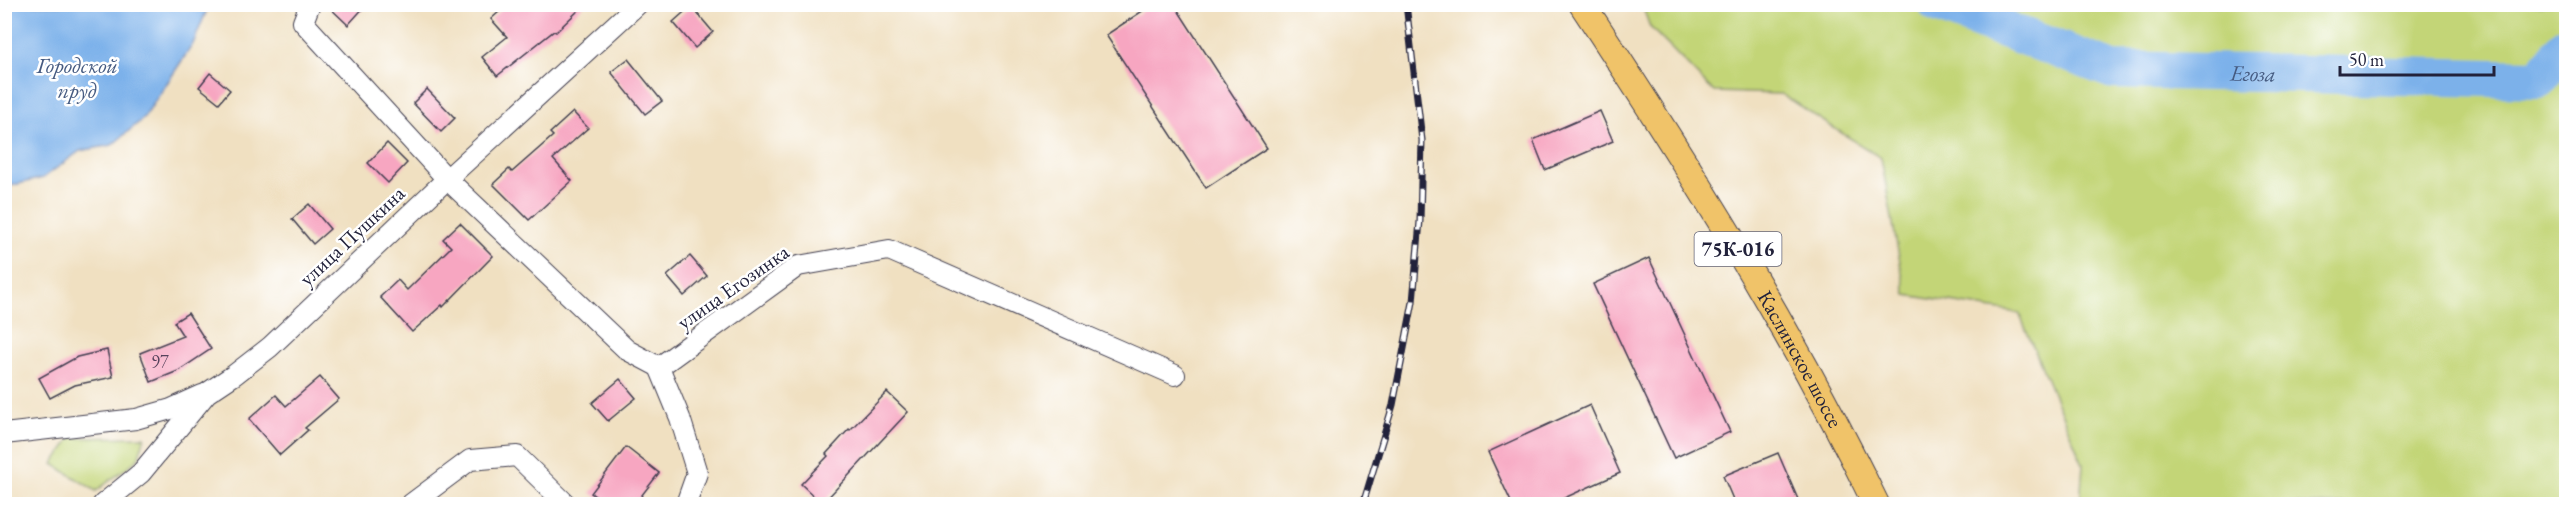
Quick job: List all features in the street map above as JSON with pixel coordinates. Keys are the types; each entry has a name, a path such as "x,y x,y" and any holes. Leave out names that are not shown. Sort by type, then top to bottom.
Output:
{"main road":[{"name":"Каслинское шоссе","path":"1582,4 1654,114 1750,269 1836,420 1876,504"}],"street":[{"name":"улица Пушкина","path":"103,504 141,473 207,393 270,347 447,179 638,4"},
{"path":"306,14 447,179 627,350 659,367 680,417 697,473 686,504"},
{"name":"улица Егозинка","path":"659,367 798,266 889,250 1175,375"},
{"path":"4,434 136,419 171,409 207,393"},
{"path":"411,504 470,460 517,456 566,504"}],"green space":[{"path":"1642,5 2566,5 2566,504 2080,504 2083,464 2019,313 1906,295 1881,158 1781,94 1714,92 1650,27"},
{"path":"145,437 138,459 96,491 53,464 71,438"}],"water":[{"name":"Городской пруд","path":"5,5 209,5 193,44 144,118 112,145 80,151 43,178 5,187"}],"building":[{"path":"326,4 367,4 348,25"},
{"path":"508,4 585,4 556,32 554,31 497,76 482,57 507,37 491,19"},
{"path":"1153,4 1174,4 1267,148 1206,188 1106,35"},
{"path":"691,6 713,32 695,48 673,22"},
{"path":"628,59 662,101 645,114 611,72"},
{"path":"210,73 230,90 219,103 199,87"},
{"path":"427,89 455,118 441,132 413,103"},
{"path":"1600,111 1613,141 1545,170 1533,140"},
{"path":"573,112 588,128 553,159 572,181 529,220 493,184 509,169 512,172 553,136 550,133"},
{"path":"387,143 407,163 388,183 368,163"},
{"path":"309,204 330,229 313,244 292,219"},
{"path":"460,223 493,256 443,307 442,305 412,332 380,297 398,280 407,290 451,247 443,239"},
{"path":"690,256 707,276 684,296 667,276"},
{"path":"1649,258 1730,432 1674,458 1593,284"},
{"path":"188,313 211,349 178,371 151,382 140,353 183,336 174,322"},
{"path":"107,350 113,377 75,385 50,398 39,378 77,357"},
{"path":"320,377 339,399 305,428 308,430 280,455 249,419 276,395 286,406"},
{"path":"620,379 636,398 608,421 592,403"},
{"path":"887,392 908,412 822,504 801,484 828,456 826,454 849,429"},
{"path":"1590,405 1620,473 1551,504 1512,504 1488,452"},
{"path":"626,447 659,473 635,504 606,504 591,493"},
{"path":"1778,453 1800,504 1735,504 1723,476"}],"waterway":[{"name":"Егоза","path":"1937,4 2113,70 2539,79 2566,46"}],"railway":[{"path":"1363,504 1393,405 1413,302 1420,221 1422,140 1406,4"}]}
